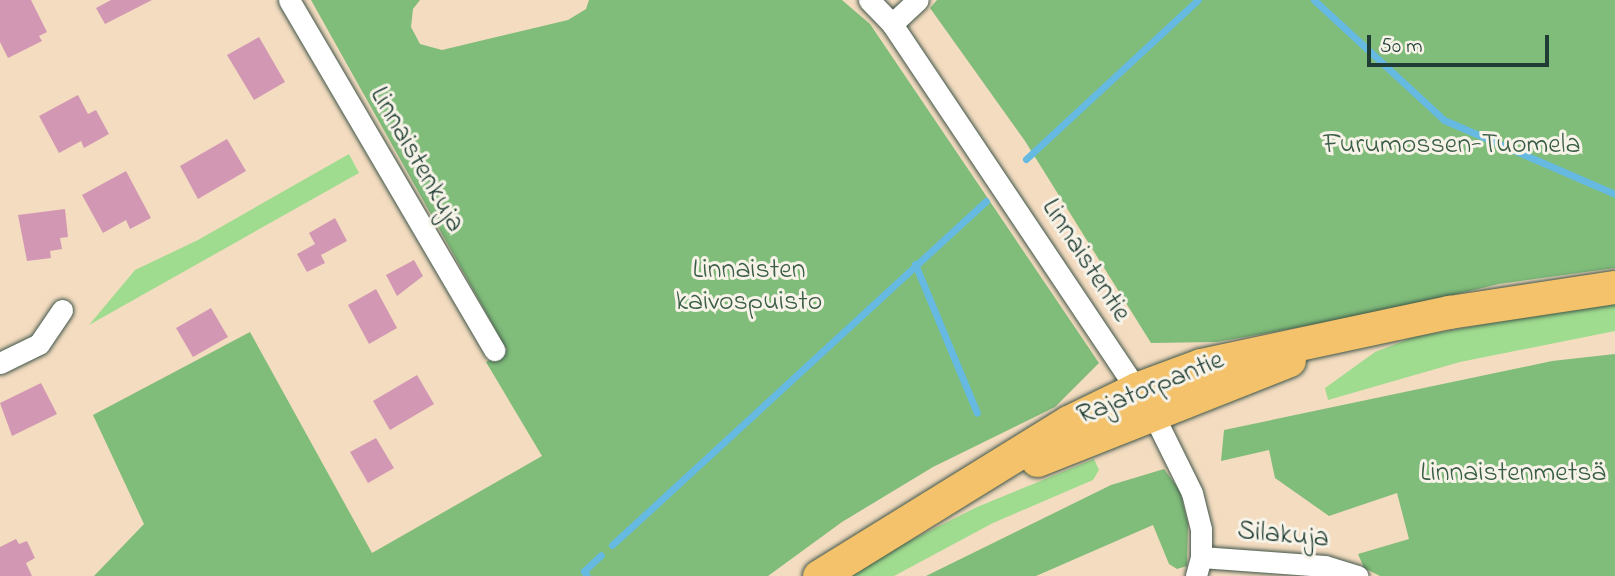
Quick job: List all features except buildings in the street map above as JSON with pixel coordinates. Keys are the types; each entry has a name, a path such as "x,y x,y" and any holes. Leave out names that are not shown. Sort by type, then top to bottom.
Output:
{"main road":[{"name":"Rajatorpantie","path":"819,576 960,492 1144,400 1361,333 1449,312 1615,287"}],"street":[{"name":"Linnaistenkuja","path":"289,0 494,350"},
{"name":"Linnaistentie","path":"869,0 892,24 1144,400 1192,493 1201,529 1199,567"},
{"path":"892,24 918,0"},
{"path":"0,363 39,344 62,310"},
{"name":"Silakuja","path":"1199,567 1325,566 1357,576"}],"green space":[{"name":"Linnaisten kaivospuisto","path":"311,0 420,0 413,9 411,27 420,44 442,50 568,20 586,9 589,0 842,0 870,24 1099,363 1055,407 933,467 842,522 768,576 94,576 144,524 93,415 250,332 372,553 542,456 486,362 507,350"},
{"name":"Furumossen-Tuomela","path":"937,0 1615,0 1615,268 1499,284 1374,314 1217,342 1151,343 1025,141 930,8"},
{"path":"349,154 359,173 89,325 135,270 198,240"},
{"path":"1615,301 1615,331 1460,362 1328,400 1325,388 1375,352 1414,337"},
{"name":"Linnaistenmetsä","path":"1615,354 1615,576 1380,576 1364,568 1358,554 1409,539 1397,493 1329,516 1275,478 1269,450 1221,461 1224,430 1552,361"},
{"path":"1094,459 1099,470 1093,480 993,523 894,576 840,576 977,507"},
{"path":"1164,469 1180,491 1188,524 1187,566 1177,569 1169,564 1153,525 1036,576 926,576 1111,485"}],"waterway":[{"path":"1026,159 1198,0"},
{"path":"1314,0 1444,120 1615,194"},
{"path":"612,545 986,201"},
{"path":"915,264 977,413"},
{"path":"587,576 584,571 601,555"}]}
